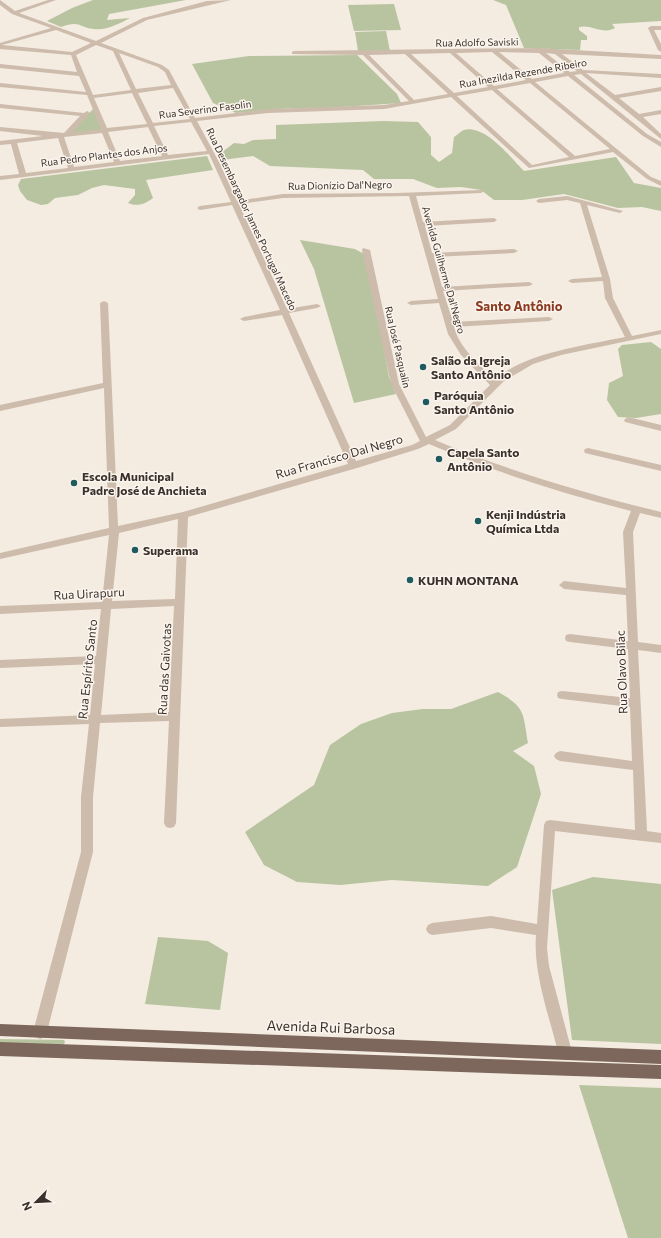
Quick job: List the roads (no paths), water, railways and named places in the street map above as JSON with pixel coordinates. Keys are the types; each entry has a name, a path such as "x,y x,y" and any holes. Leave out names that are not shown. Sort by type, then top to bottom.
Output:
{"main road":[{"name":"Avenida Rui Barbosa","path":"0,1030 661,1057"},
{"path":"0,1049 661,1072"}],"street":[{"path":"14,13 43,1 53,0"},
{"path":"0,46 73,54 144,19 207,3 228,0"},
{"name":"Rua Desembargador James Portugal Macedo","path":"0,2 14,13 163,67 211,152 354,466"},
{"path":"661,28 652,28 661,50"},
{"path":"0,46 55,29"},
{"path":"20,40 56,52"},
{"path":"115,50 166,158"},
{"path":"493,50 649,178 661,184"},
{"path":"539,50 645,135 661,145"},
{"name":"Rua Adolfo Saviski","path":"294,53 407,53 539,50 661,57"},
{"path":"451,51 573,158"},
{"path":"555,51 615,97 659,134"},
{"path":"364,53 413,102"},
{"path":"407,53 531,167 614,150"},
{"path":"73,54 118,164"},
{"path":"0,66 81,74"},
{"name":"Rua Inezilda Rezende Ribeiro","path":"413,102 582,71 604,71 661,76"},
{"path":"0,85 90,96 175,86"},
{"path":"615,97 661,89"},
{"name":"Rua Severino Fasolin","path":"0,143 268,111 377,107 413,102"},
{"path":"0,106 85,115"},
{"path":"63,136 94,106"},
{"path":"638,116 661,112"},
{"path":"0,129 63,136"},
{"path":"645,135 659,134"},
{"path":"63,136 72,169"},
{"path":"14,142 23,175"},
{"name":"Rua Pedro Plantes dos Anjos","path":"0,178 211,152"},
{"name":"Rua Dionízio Dal'Negro","path":"200,208 290,196 481,191"},
{"name":"Avenida Guilherme Dal'Negro","path":"412,194 449,325 458,346 495,384"},
{"path":"539,201 561,197 620,211"},
{"path":"583,202 606,280 611,304 630,339"},
{"path":"420,224 494,220"},
{"name":"Rua José Pasqualin","path":"366,250 395,384 427,442"},
{"path":"429,255 514,251"},
{"path":"572,281 606,280"},
{"path":"439,289 530,284"},
{"path":"411,303 442,301"},
{"name":"Rua Espírito Santo","path":"40,1032 85,863 87,797 114,532 104,303"},
{"path":"244,319 316,306"},
{"path":"449,325 549,319"},
{"name":"Rua Francisco Dal Negro","path":"0,556 114,532 183,515 354,466 427,442 460,422 495,384 519,367 545,357 661,332"},
{"path":"0,408 108,384"},
{"path":"628,420 661,428"},
{"path":"427,442 508,473 565,491 661,516"},
{"path":"588,451 661,468"},
{"name":"Rua Olavo Bilac","path":"636,510 628,532 641,836"},
{"name":"Rua das Gaivotas","path":"170,823 183,515"},
{"path":"564,585 630,592"},
{"name":"Rua Uirapuru","path":"0,610 180,602"},
{"path":"570,638 661,649"},
{"path":"0,664 101,660"},
{"path":"562,695 635,703"},
{"path":"0,723 175,716"},
{"path":"560,756 638,766"},
{"path":"565,1052 543,966 541,930 550,825 661,838"},
{"path":"432,929 491,922 541,930"}],"place":[{"name":"Salão da Igreja Santo Antônio","path":"423,367"},
{"name":"Paróquia Santo Antônio","path":"426,402"},
{"name":"Capela Santo Antônio","path":"439,459"},
{"name":"Escola Municipal Padre José de Anchieta","path":"74,483"},
{"name":"Kenji Indústria Química Ltda","path":"478,521"},
{"name":"Superama","path":"135,550"},
{"name":"KUHN MONTANA","path":"410,580"}],"district":[{"name":"Santo Antônio","path":"519,306"}]}
